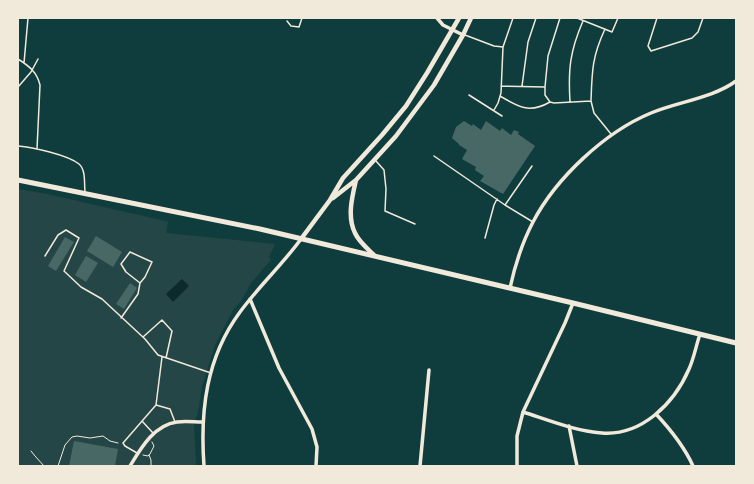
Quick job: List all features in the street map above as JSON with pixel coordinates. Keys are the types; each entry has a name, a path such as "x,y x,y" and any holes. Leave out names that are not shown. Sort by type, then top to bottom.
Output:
{"main road":[{"path":"18,180 301,239 736,343"}],"street":[{"path":"437,18 443,25 463,35"},
{"path":"204,466 202,422 207,388 224,339 236,318 250,299 301,239 330,200 343,178 406,106 459,18"},
{"path":"330,200 356,180 396,136 434,85 463,35 471,18"},
{"path":"510,288 514,267 533,222 553,192 576,165 612,134 635,120 651,113 714,92 736,81"},
{"path":"356,180 351,199 352,224 355,234 374,256"},
{"path":"250,299 278,368 312,429 316,447 316,466"},
{"path":"517,466 517,436 522,412 565,323 573,303"},
{"path":"522,412 569,426 602,433 624,432 638,427 656,414 682,384 694,357 700,334"},
{"path":"420,466 429,370"},
{"path":"656,414 674,434 685,451 692,466"},
{"path":"130,466 149,438 166,425 175,422 202,422"},
{"path":"569,426 577,466"}],"lane":[{"path":"24,63 28,18"},
{"path":"287,21 291,26 299,27 302,18"},
{"path":"494,110 500,96 503,47 513,18"},
{"path":"522,86 528,42 536,18"},
{"path":"550,102 545,95 548,56 560,18"},
{"path":"577,18 612,32 618,18"},
{"path":"657,18 648,46 651,52 692,38 698,32 703,18"},
{"path":"570,102 568,80 569,65 572,49 583,21"},
{"path":"605,29 595,53 592,66 591,101 594,112 612,134"},
{"path":"463,35 494,46 503,47"},
{"path":"18,59 32,69 38,77 40,85 37,149"},
{"path":"18,87 38,59"},
{"path":"501,86 545,87"},
{"path":"469,95 502,116"},
{"path":"500,96 520,107 530,109 550,102 591,101"},
{"path":"18,146 37,149 80,164 84,173 85,193"},
{"path":"434,156 505,205 533,222"},
{"path":"375,160 384,170 386,189 385,211 415,224"},
{"path":"505,205 532,166"},
{"path":"485,238 497,199"},
{"path":"45,256 58,235 66,230 79,238 64,271 81,287 102,299 143,337 158,356 211,373"},
{"path":"121,318 138,294 140,283 152,262 130,252 121,264 126,272 140,283"},
{"path":"143,337 162,320 172,331 166,358"},
{"path":"138,453 125,446 123,442 156,405 162,357"},
{"path":"156,405 170,409 175,422"},
{"path":"142,421 154,434"}],"path":[{"path":"58,466 65,445 72,437 77,436 90,438 103,436 110,441 118,443"},
{"path":"149,438 154,446 149,455 151,466"},
{"path":"31,451 44,466"},
{"path":"138,453 145,456 149,455"}],"shaded area":[{"path":"18,189 47,194 168,222 166,233 275,244 269,257 271,260 251,283 241,301 233,310 215,345 202,387 198,412 194,424 196,466 18,466"},
{"path":"182,279 189,286 173,302 166,294"}],"building":[{"path":"464,121 472,126 473,124 481,130 486,121 500,131 502,128 511,135 514,130 519,132 518,134 535,146 503,194 480,181 484,176 475,170 476,167 462,159 467,150 452,138 456,127"},
{"path":"96,236 122,252 113,267 87,251"},
{"path":"65,237 74,242 56,271 48,266"},
{"path":"86,256 98,263 86,282 75,275"},
{"path":"130,283 137,288 124,309 116,304"},
{"path":"74,441 118,449 115,466 69,466"}]}
